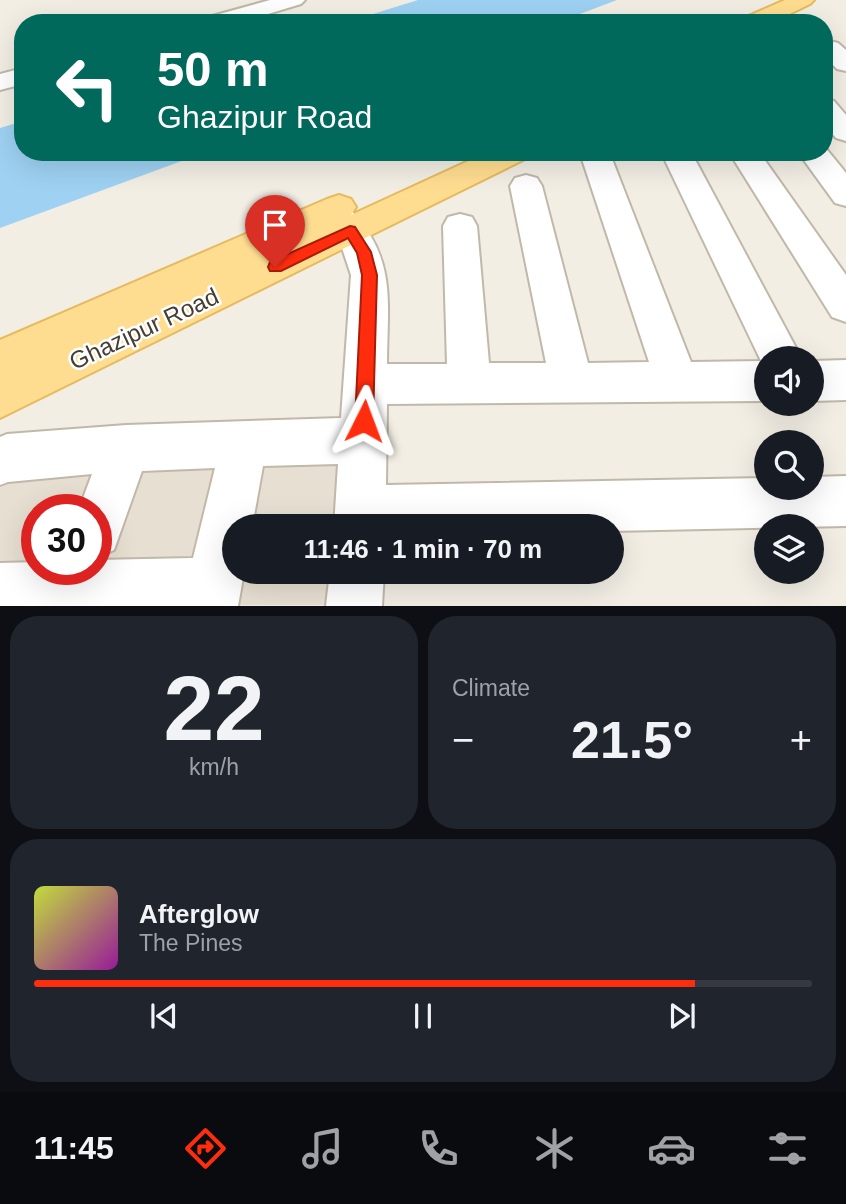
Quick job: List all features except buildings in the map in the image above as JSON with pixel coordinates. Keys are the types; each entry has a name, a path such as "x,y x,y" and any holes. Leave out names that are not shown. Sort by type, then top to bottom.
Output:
{"main road":[{"path":"779,14 811,3"},
{"path":"796,14 811,3"},
{"name":"Ghazipur Road","path":"0,397 341,221 447,161"},
{"name":"Ghazipur Road","path":"0,360 341,221 520,169"}],"street":[{"path":"245,14 294,0"},
{"path":"833,117 846,132"},
{"path":"598,161 677,382"},
{"path":"681,161 774,346"},
{"path":"750,161 846,306"},
{"path":"820,161 846,195"},
{"path":"520,169 572,384"},
{"path":"341,221 364,252 369,275 361,514"},
{"path":"460,226 469,385"},
{"path":"824,381 846,380"},
{"path":"366,384 754,381"},
{"path":"2,464 126,448 363,440"},
{"path":"112,582 212,595 244,444"},
{"path":"110,494 126,448"},
{"path":"496,514 846,501"},
{"path":"354,606 355,584"},
{"path":"0,590 33,585"}],"shaded area":[{"path":"347,453 341,514 222,514 222,584 335,584 333,605 0,605 0,462"}],"water":[{"path":"418,0 617,0 580,14 373,14"},
{"path":"14,124 14,161 182,161 0,228 0,128"}],"route":[{"path":"275,267 350,231 364,252 369,275 364,421"}]}
